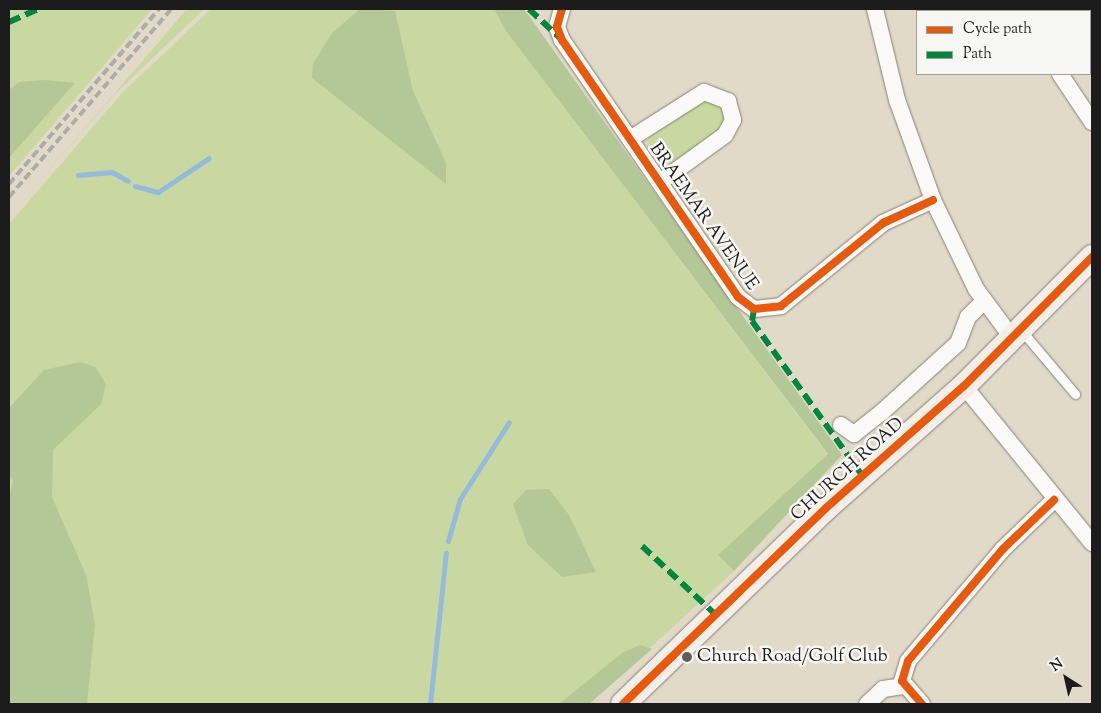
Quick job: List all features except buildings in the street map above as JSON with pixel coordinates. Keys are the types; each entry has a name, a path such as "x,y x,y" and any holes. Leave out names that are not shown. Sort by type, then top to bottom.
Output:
{"main road":[{"name":"CHURCH ROAD","path":"623,704 819,515 964,386 1092,257"}],"street":[{"name":"BRAEMAR AVENUE","path":"562,9 557,20 559,34 738,297 763,309 788,301 883,223 933,200"},
{"path":"875,9 897,100 933,200 984,301 1017,334"},
{"path":"1061,75 1092,122"},
{"name":"BRAEMAR AVENUE","path":"630,139 704,92 728,100 733,120 725,135 660,182"},
{"name":"CHURCH ROAD","path":"841,425 854,434 880,413 958,343 968,317 984,301"},
{"path":"964,386 1054,500 1092,543"},
{"path":"922,704 905,686 903,672 908,661 934,626 1054,500"},
{"path":"867,704 883,689 905,686"}],"lane":[{"path":"1017,334 1075,394"}],"green space":[{"path":"9,9 152,9 9,176 9,158 75,83 19,82 9,90"},
{"path":"187,9 204,9 114,95 9,216"},
{"path":"211,9 494,9 506,31 828,455 718,555 734,571 589,704 9,704 9,224 123,92"},
{"path":"360,9 395,11 413,91 446,163 446,184 312,78 313,64 332,33"},
{"path":"494,9 524,9 842,455 734,571 718,555 828,454 506,31"},
{"path":"45,80 75,83 9,158 9,90 19,82"},
{"path":"699,100 723,105 725,125 674,163 656,161 647,150 648,136"},
{"path":"80,362 95,367 106,384 101,404 53,450 52,497 86,575 95,624 87,704 9,704 9,499 13,481 9,473 9,408 44,370"},
{"path":"549,489 569,515 596,572 562,577 528,545 513,504 526,490"},
{"path":"640,645 652,649 589,704 559,704 622,653"}],"waterway":[{"path":"135,186 158,192 209,158"},
{"path":"78,175 112,172 128,181"},
{"path":"448,541 460,499 509,422"},
{"path":"430,704 446,553"}],"railway":[{"path":"9,184 159,9"},
{"path":"9,197 171,9"}],"marked path":[{"path":"9,22 38,9"},
{"path":"529,9 560,38"},
{"path":"754,309 752,321 862,475"},
{"path":"642,546 716,615"}],"cycle path":[{"path":"562,9 557,27 562,40 738,297 754,309 781,306 883,223 933,200"},
{"path":"623,704 826,508 964,386 1092,257"},
{"path":"922,704 902,681 908,661 1003,549 1054,500"}],"place":[{"name":"Church Road/Golf Club","path":"687,657"}]}
